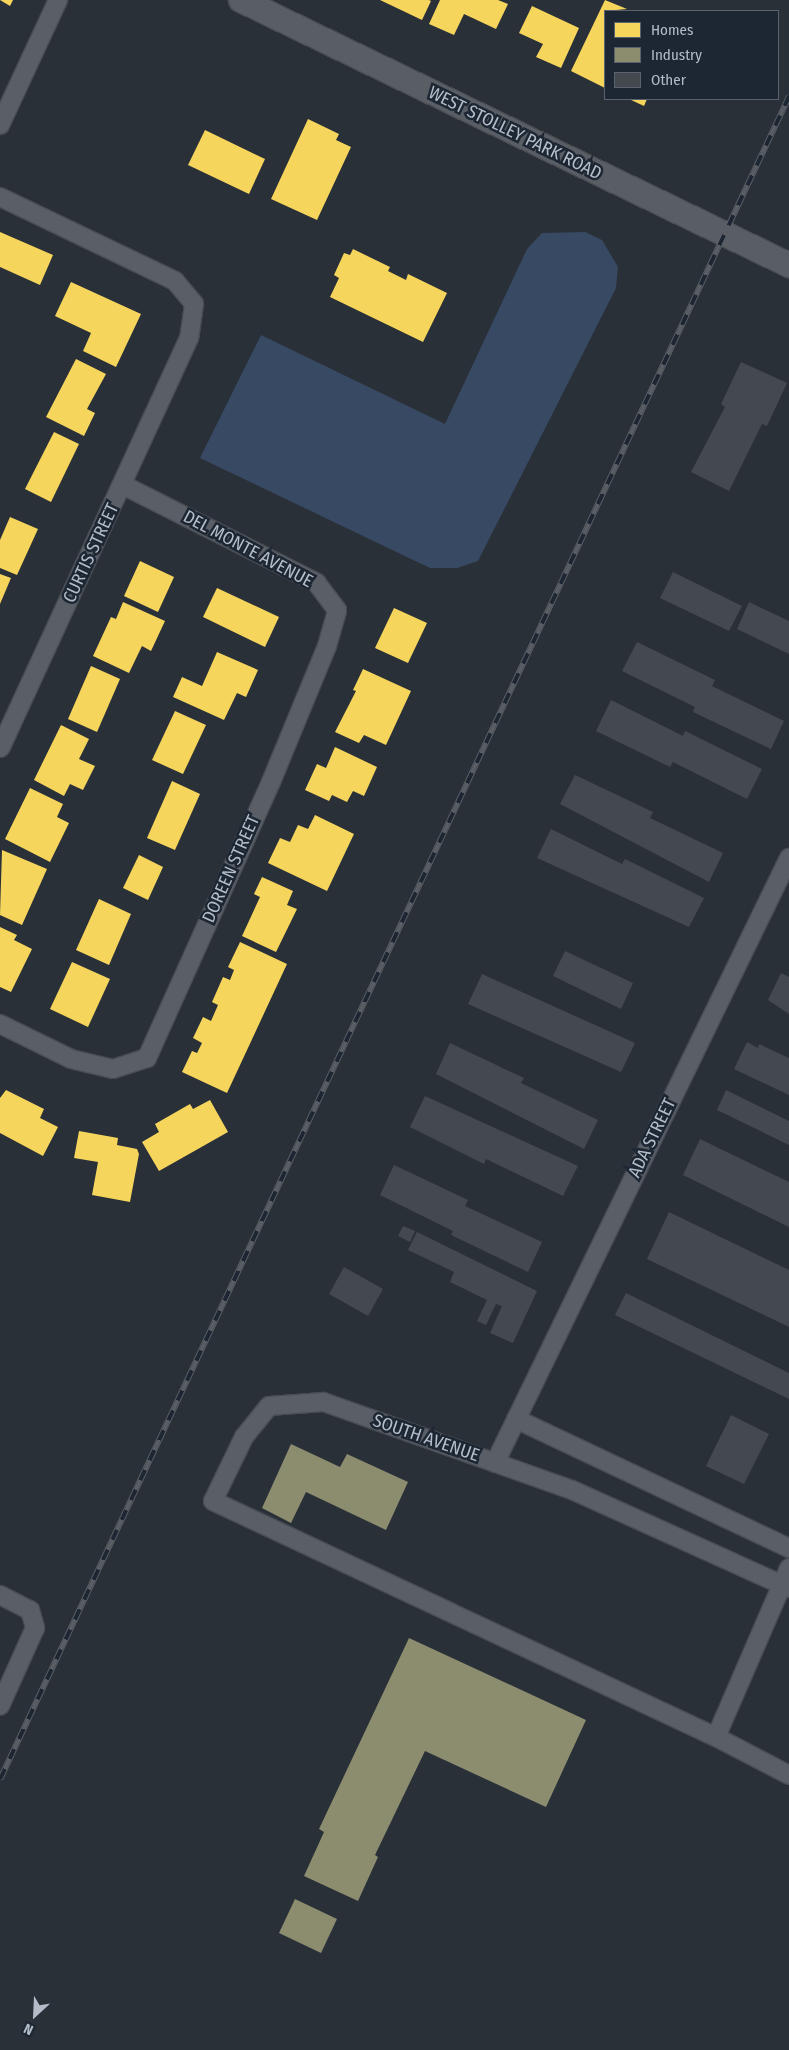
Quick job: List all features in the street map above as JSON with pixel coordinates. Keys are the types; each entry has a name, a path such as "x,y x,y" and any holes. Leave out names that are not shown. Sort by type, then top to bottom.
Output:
{"main road":[{"name":"WEST STOLLEY PARK ROAD","path":"252,2 789,265"}],"street":[{"path":"0,125 58,0"},
{"name":"CURTIS STREET","path":"0,196 175,282 194,304 189,338 123,485 0,748"},
{"name":"DEL MONTE AVENUE","path":"123,485 317,583 337,610 329,640"},
{"name":"DOREEN STREET","path":"0,1024 71,1059 113,1069 147,1058 271,782 329,640"},
{"name":"ADA STREET","path":"516,1419 789,858"},
{"name":"SOUTH AVENUE","path":"516,1419 495,1463 323,1402 268,1406 244,1437 214,1501 716,1737"},
{"path":"516,1419 789,1548"},
{"path":"495,1463 572,1490 785,1587"},
{"path":"789,1568 785,1587 716,1737 789,1775"},
{"path":"0,1596 30,1610 35,1628 0,1706"}],"water":[{"path":"585,232 602,240 618,267 616,288 478,561 457,568 430,568 200,458 261,335 445,424 527,249 542,233"}],"building: Homes":[{"path":"0,0 13,0 10,6"},
{"path":"380,0 429,0 431,1 422,20"},
{"path":"440,0 498,0 508,4 496,29 464,14 454,35 429,24"},
{"path":"605,0 627,9 604,10 604,88 571,71"},
{"path":"532,6 579,28 561,68 536,57 543,44 519,33"},
{"path":"631,100 647,100 644,106"},
{"path":"308,119 339,134 336,140 351,147 317,220 271,199"},
{"path":"205,130 265,159 249,194 188,165"},
{"path":"0,232 53,255 40,285 0,267"},
{"path":"353,249 390,267 388,271 406,280 408,274 447,293 423,342 330,297 339,278 334,275 344,253 350,255"},
{"path":"71,282 141,314 116,367 83,351 91,333 55,316"},
{"path":"76,359 106,374 87,409 95,413 84,436 46,417"},
{"path":"54,432 79,444 51,502 25,489"},
{"path":"10,517 38,529 17,575 0,568 0,540"},
{"path":"140,561 174,577 158,612 124,596"},
{"path":"0,574 11,578 0,604"},
{"path":"217,588 279,617 265,647 203,617"},
{"path":"123,602 165,621 151,651 142,646 129,673 93,656 111,617 116,619"},
{"path":"394,608 427,623 408,663 375,648"},
{"path":"217,652 258,670 246,697 237,693 224,720 173,697 182,677 202,686"},
{"path":"91,666 120,679 97,732 68,719"},
{"path":"363,669 411,691 386,745 364,735 359,743 335,732 356,691 353,690"},
{"path":"175,711 206,725 183,774 152,760"},
{"path":"61,725 89,739 79,759 95,766 83,790 70,784 64,796 34,780"},
{"path":"335,747 377,767 364,796 353,791 347,802 332,795 329,801 305,790 317,764 326,768"},
{"path":"172,781 200,794 175,850 147,838"},
{"path":"30,788 63,804 57,817 69,823 50,862 5,839"},
{"path":"315,815 354,834 327,891 268,863 280,838 290,842 298,825 308,829"},
{"path":"2,850 47,869 22,925 0,915"},
{"path":"139,855 163,867 148,900 123,888"},
{"path":"262,877 293,891 287,905 297,909 276,952 242,936 260,897 254,894"},
{"path":"99,899 131,914 109,965 76,950"},
{"path":"0,927 17,935 14,940 32,949 11,992 0,987"},
{"path":"240,942 287,964 227,1093 182,1072 192,1051 197,1053 202,1043 193,1038 203,1017 211,1021 218,1005 212,1002 223,977 230,980 234,970 228,967"},
{"path":"72,962 110,979 88,1027 50,1009"},
{"path":"6,1090 44,1109 40,1118 58,1127 43,1156 0,1133 0,1098"},
{"path":"210,1100 228,1132 159,1171 142,1142 159,1132 155,1124 190,1104 193,1109"},
{"path":"79,1131 118,1138 117,1145 137,1149 139,1154 130,1202 92,1195 98,1162 74,1158"}],"building: Industry":[{"path":"291,1444 340,1467 347,1454 408,1482 386,1530 306,1492 291,1523 262,1508"},
{"path":"409,1638 586,1720 546,1807 425,1751 375,1855 378,1857 358,1901 304,1876 324,1832 319,1829"},
{"path":"295,1899 337,1919 321,1953 279,1933"}],"building: Other":[{"path":"741,362 787,383 767,426 762,424 729,491 691,472 725,407 721,404"},
{"path":"673,572 742,606 729,631 660,598"},
{"path":"749,602 789,621 789,654 737,629"},
{"path":"637,642 715,680 712,686 784,721 771,749 693,712 695,707 622,671"},
{"path":"611,700 683,736 685,731 762,769 747,799 673,762 670,767 596,731"},
{"path":"575,775 653,812 650,818 723,853 709,882 560,804"},
{"path":"551,829 622,864 625,859 704,898 689,927 537,858"},
{"path":"565,951 633,983 621,1009 553,976"},
{"path":"781,973 789,977 789,1014 768,1000"},
{"path":"482,974 635,1043 621,1072 468,1004"},
{"path":"747,1042 758,1048 759,1044 789,1058 789,1095 734,1069"},
{"path":"450,1043 524,1078 521,1083 598,1120 584,1149 436,1074"},
{"path":"726,1090 789,1121 789,1145 717,1110"},
{"path":"425,1096 578,1166 563,1196 486,1159 484,1164 410,1127"},
{"path":"700,1139 789,1182 789,1227 683,1175"},
{"path":"394,1165 468,1200 465,1206 542,1242 528,1272 451,1235 453,1231 380,1195"},
{"path":"669,1212 789,1270 789,1327 647,1259"},
{"path":"403,1226 415,1231 410,1242 398,1236"},
{"path":"417,1232 537,1291 513,1343 490,1333 502,1306 496,1304 486,1325 477,1321 487,1300 450,1282 454,1272 408,1250"},
{"path":"344,1267 383,1289 368,1316 329,1294"},
{"path":"626,1293 789,1373 789,1399 615,1315"},
{"path":"731,1415 769,1434 744,1484 706,1466"}],"railway":[{"path":"0,1779 789,96"}]}
